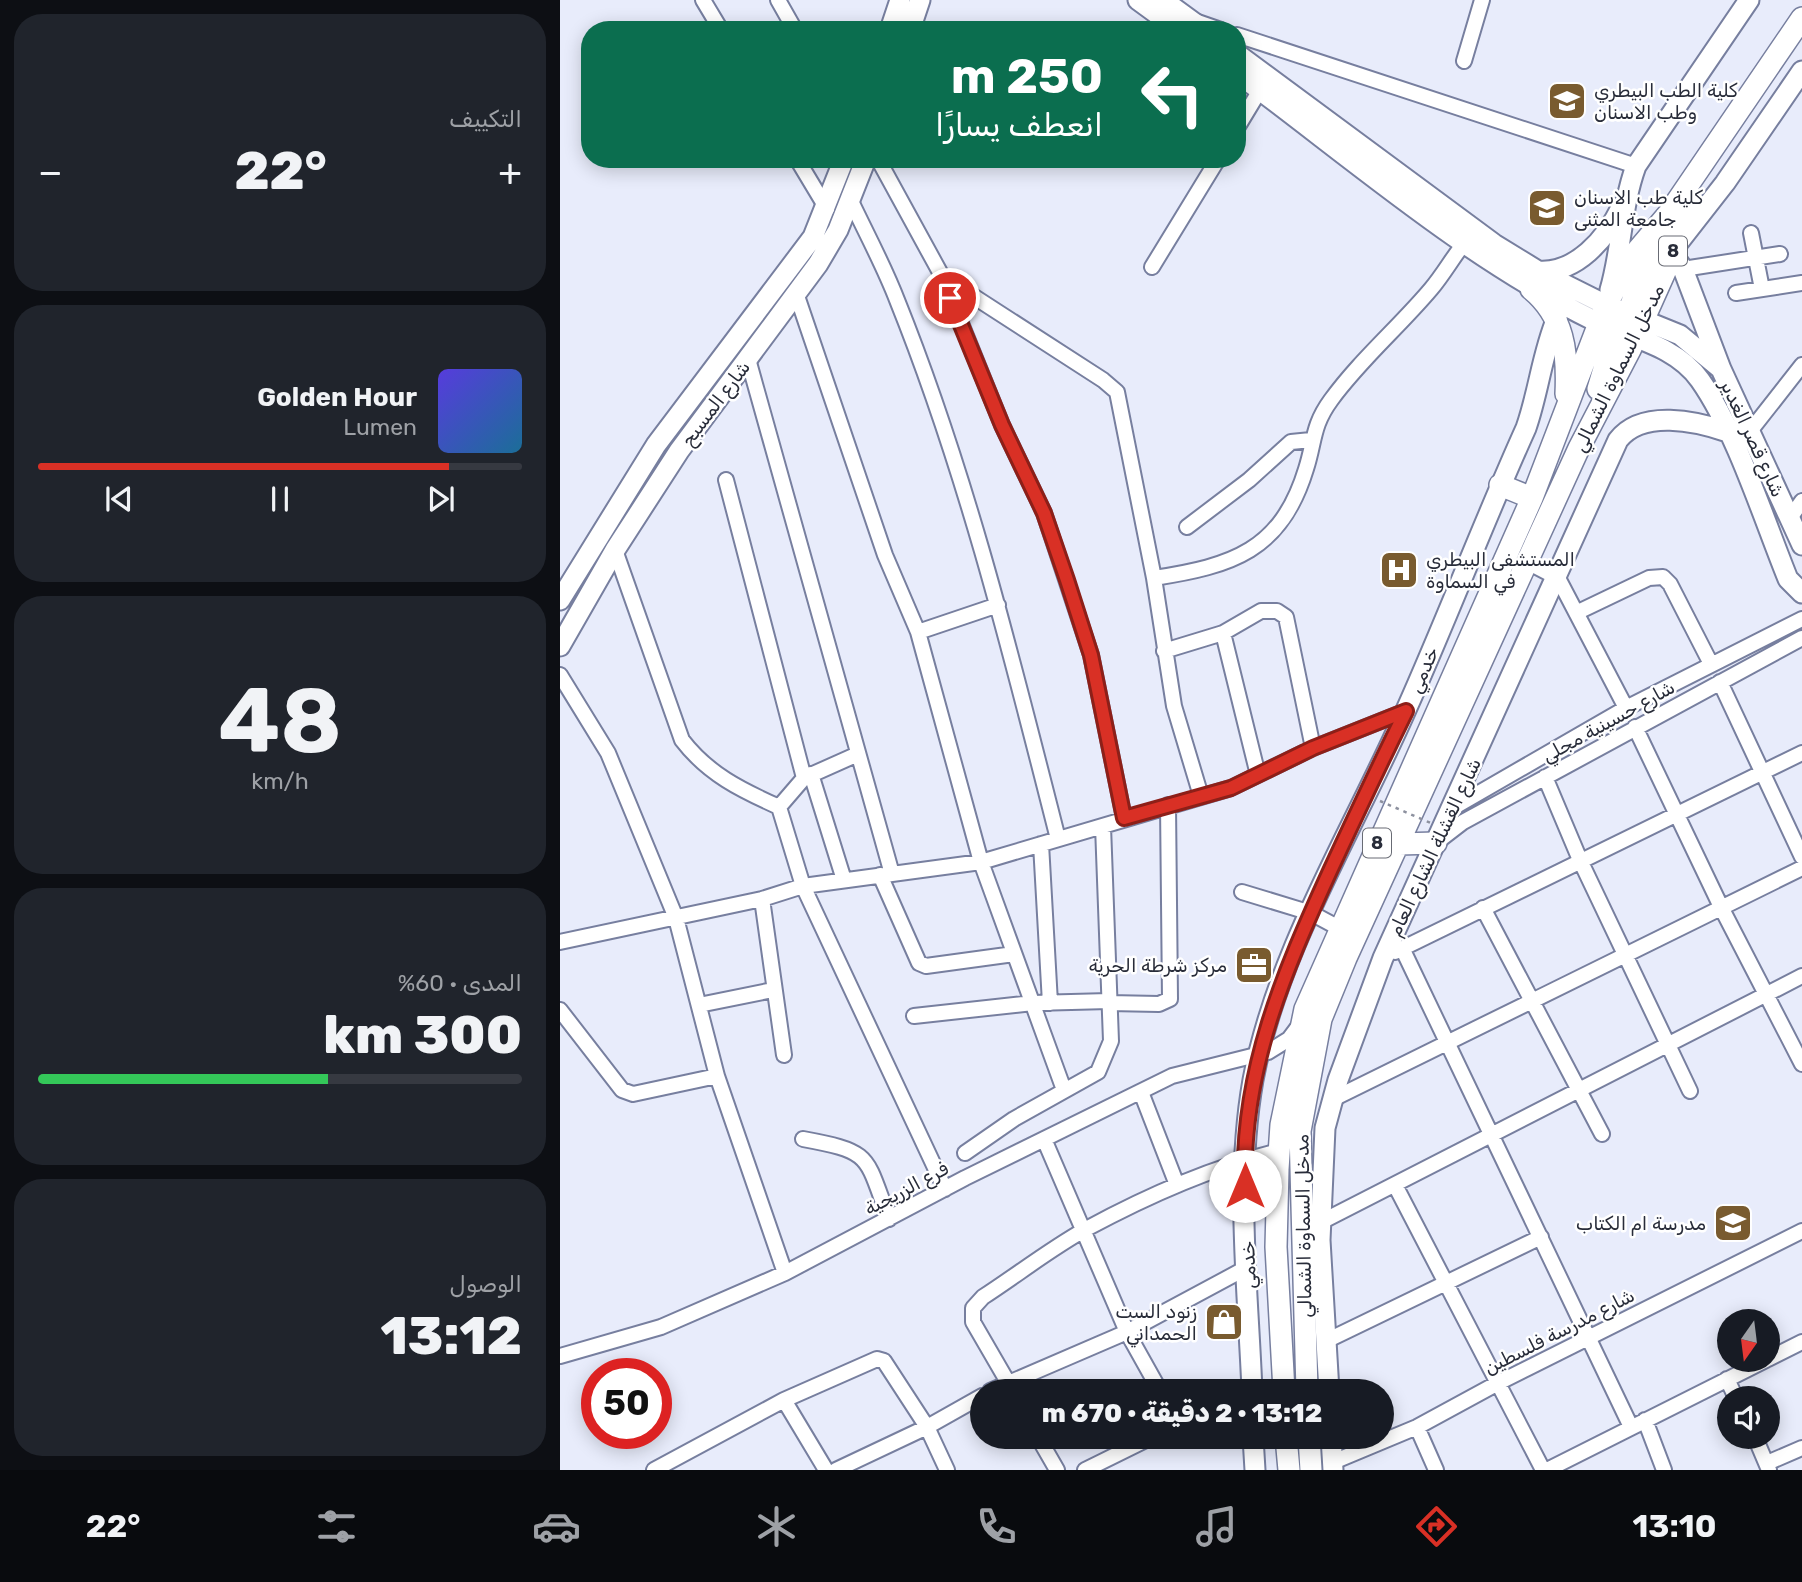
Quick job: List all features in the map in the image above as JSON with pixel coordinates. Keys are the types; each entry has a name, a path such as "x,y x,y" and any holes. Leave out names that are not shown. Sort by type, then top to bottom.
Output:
{"highway":[{"name":"8","path":"1621,321 1669,213 1802,18"},
{"name":"مدخل السماوة الشمالي","path":"1283,1379 1276,1247 1279,1151 1302,1019 1339,928 1532,498 1550,452 1621,321 1677,257 1693,179"},
{"path":"1534,280 1557,318 1567,374 1565,404 1550,452"},
{"name":"مدخل السماوة الشمالي","path":"1307,1379 1300,1131 1321,1019 1579,448 1621,321"},
{"path":"1500,485 1532,498"},
{"path":"1399,844 1434,833"},
{"path":"1287,1449 1289,1470"},
{"path":"1310,1449 1311,1470"}],"main road":[{"path":"893,21 900,0"},
{"path":"913,21 920,0"},
{"path":"1138,0 1181,21"},
{"path":"1163,0 1186,21"},
{"path":"1534,280 1569,267 1588,252 1611,226 1636,166 1742,2"},
{"path":"1246,61 1494,244 1534,280"},
{"path":"1677,257 1802,71"},
{"path":"1246,80 1465,242 1534,280 1621,321 1669,353 1699,379 1728,432 1788,579 1802,593"},
{"name":"شارع المسبح","path":"560,600 656,445 797,261 827,209 841,168"},
{"name":"شارع المسبح","path":"560,646 615,550 679,451 818,264 862,168"},
{"path":"1621,321 1623,235 1628,189"},
{"name":"شارع قصر الغدير","path":"1677,257 1721,369 1802,545"},
{"name":"خدمي","path":"1249,1379 1244,1160 1263,1054 1278,994 1311,913 1406,711 1533,407 1546,343 1557,318"},
{"path":"1621,321 1680,335 1721,369"},
{"name":"شارع القشلة الشارع العام","path":"1328,1379 1321,1223 1325,1128 1382,958 1434,833 1451,809 1624,432 1642,423 1672,421 1703,424 1728,432"},
{"path":"1254,1449 1255,1470"}],"street":[{"path":"703,0 716,21"},
{"path":"778,0 790,21"},
{"path":"1464,61 1482,0"},
{"path":"1246,38 1636,166"},
{"path":"1246,113 1260,90"},
{"path":"802,168 827,209"},
{"path":"883,168 942,276 991,401 1044,513 1091,655 1124,818"},
{"path":"1152,267 1212,168"},
{"path":"850,199 897,299 934,400 998,605 1058,839"},
{"path":"1751,233 1762,289"},
{"path":"1154,578 1191,572 1254,549 1284,522 1307,468 1311,440 1332,399 1433,287 1465,242"},
{"path":"1677,257 1756,259 1780,254"},
{"path":"942,276 1104,380 1117,393 1154,578 1174,706 1201,796"},
{"path":"1736,293 1802,283"},
{"path":"796,293 885,555 918,632 981,862 1064,1090"},
{"path":"748,359 858,754 886,874 919,963 926,966 1014,954"},
{"path":"1751,430 1802,365"},
{"path":"1187,527 1249,480 1291,442 1311,440"},
{"path":"726,480 808,776 844,880"},
{"path":"1790,518 1802,501"},
{"path":"615,550 682,740 693,754 728,784 779,807 803,886 945,1189"},
{"path":"1527,562 1558,578 1626,708"},
{"path":"1578,612 1649,578 1663,578 1670,584 1711,664"},
{"path":"918,632 998,605"},
{"path":"1164,652 1223,633 1261,611 1277,611 1286,617 1313,748"},
{"name":"شارع حسينية مجلي","path":"1451,809 1626,708 1802,619"},
{"path":"1223,633 1258,775"},
{"name":"شارع حسينية مجلي","path":"1434,833 1463,822 1635,726 1802,638"},
{"path":"560,675 608,753 676,918 717,1076 785,1273"},
{"path":"1720,682 1802,857"},
{"path":"560,942 762,899 803,886 981,862 1231,788 1313,748 1406,711"},
{"path":"1635,726 1722,909 1802,1064"},
{"path":"1382,958 1676,812 1802,753"},
{"path":"779,807 808,776 858,754"},
{"path":"1545,777 1624,956 1690,1091"},
{"path":"914,1016 1033,1003 1159,1004 1170,999 1168,805"},
{"path":"965,1153 1064,1090 1098,1072 1105,1061 1111,1041 1103,826"},
{"path":"1041,844 1050,1003"},
{"path":"1333,1099 1802,868"},
{"path":"1242,892 1311,913 1339,928"},
{"path":"762,899 784,1055"},
{"path":"1483,908 1602,1134"},
{"path":"1402,948 1589,1337 1664,1470"},
{"path":"1321,1223 1766,997 1802,976"},
{"path":"699,1005 773,990"},
{"path":"560,1010 622,1090 633,1094 717,1076"},
{"path":"1263,1054 1289,1039 1302,1019"},
{"path":"1263,1054 1283,1058 1292,1071"},
{"name":"فرع الزريجية","path":"560,1356 660,1328 785,1273 945,1189 1172,1076 1263,1054"},
{"path":"1141,1092 1177,1185"},
{"path":"803,1139 847,1147 867,1161 889,1219"},
{"path":"1044,1139 1127,1332 1153,1379"},
{"path":"1007,1379 973,1322 973,1308 983,1297 1084,1230 1177,1185 1244,1160 1279,1151"},
{"path":"1395,1185 1545,1470 1741,1372"},
{"name":"شارع مدرسة فلسطين","path":"1333,1466 1417,1427 1498,1383 1802,1231"},
{"path":"1326,1341 1541,1237"},
{"path":"1026,1379 1127,1332 1248,1267"},
{"path":"1780,1353 1802,1342"},
{"path":"654,1470 784,1400 877,1359 884,1361 927,1427 947,1470"},
{"path":"1727,1379 1730,1386"},
{"path":"784,1400 826,1470"},
{"path":"836,1470 927,1427 970,1403"},
{"path":"1417,1427 1436,1470"},
{"path":"1760,1449 1768,1467 1802,1448"},
{"path":"1045,1449 1057,1470"},
{"path":"1085,1470 1128,1449"}],"path":[{"path":"1380,801 1434,833"}],"place":[{"name":"كلية الطب البيطري وطب الاسنان","path":"1567,101"},
{"name":"كلية طب الاسنان جامعة المثنى","path":"1547,208"},
{"name":"المستشفى البيطري في السماوة","path":"1399,570"},
{"name":"مركز شرطة الحرية","path":"1254,965"},
{"name":"مدرسة ام الكتاب","path":"1733,1223"},
{"name":"زنود الست الحمداني","path":"1224,1322"}],"route":[{"path":"950,298 1002,425 1044,513 1067,580 1091,655 1124,818 1231,788 1313,748 1406,711 1300,937 1265,1030 1249,1107 1244,1160 1245,1186"}]}
